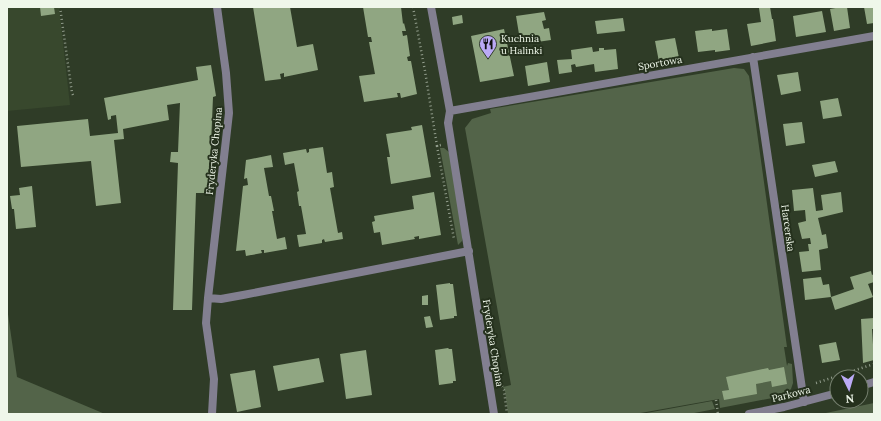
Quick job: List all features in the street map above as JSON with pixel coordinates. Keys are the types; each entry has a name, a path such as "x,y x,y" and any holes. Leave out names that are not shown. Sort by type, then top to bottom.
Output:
{"street":[{"name":"Fryderyka Chopina","path":"212,414 214,379 206,323 229,113 226,73 217,7"},
{"name":"Fryderyka Chopina","path":"431,7 450,111 448,123 494,414"},
{"name":"Sportowa","path":"450,111 874,36"},
{"name":"Harcerska","path":"754,57 804,402"},
{"path":"208,298 221,299 469,251"},
{"name":"Parkowa","path":"749,414 829,395"}],"path":[{"path":"60,7 72,93 74,97"},
{"path":"413,7 453,234"},
{"path":"816,383 874,364"},
{"path":"500,382 504,390 507,414"},
{"path":"716,400 718,414"}],"shaded area":[{"path":"7,7 59,7 70,105 7,111"},
{"path":"734,68 744,69 749,76 787,347 784,347 787,366 788,363 792,364 793,383 791,389 783,396 720,408 719,399 635,414 508,414 505,391 503,387 511,385 465,128 472,119 491,113 490,109"},
{"path":"440,148 444,148 450,153 463,234 462,241 458,245"},
{"path":"7,307 17,377 105,414 7,414"},
{"path":"712,401 715,409 689,414 641,414"},
{"path":"874,403 874,414 821,414 845,409 869,409 869,404"}],"building":[{"path":"40,7 54,7 55,14 41,16"},
{"path":"253,7 290,7 297,47 313,44 318,70 284,77 284,73 280,74 281,79 265,81"},
{"path":"363,7 401,7 403,24 404,23 406,31 402,31 403,36 407,35 410,56 407,57 408,61 411,61 417,94 401,98 400,93 397,93 398,97 364,102 359,76 375,74 369,42 372,42 371,37 368,37"},
{"path":"770,7 776,41 751,46 747,24 761,22 759,8"},
{"path":"847,7 850,28 834,31 830,9"},
{"path":"864,7 874,7 874,23 867,24"},
{"path":"822,11 826,32 796,37 793,16"},
{"path":"544,12 546,20 542,21 544,29 549,28 551,40 530,43 529,38 520,40 516,16"},
{"path":"462,15 463,23 453,25 452,17"},
{"path":"623,18 625,31 597,34 595,21"},
{"path":"504,29 514,76 480,82 471,36"},
{"path":"712,29 712,31 727,29 730,50 698,52 695,31"},
{"path":"675,38 679,58 659,62 655,41"},
{"path":"592,47 593,52 599,51 599,48 604,48 604,50 616,49 618,69 595,72 594,64 576,67 575,64 571,65 572,72 559,74 557,60 572,59 571,50"},
{"path":"547,62 550,82 528,86 525,66"},
{"path":"211,65 216,96 213,97 209,193 196,193 192,310 173,310 178,163 170,162 171,152 178,152 180,103 167,105 169,120 123,129 124,139 114,140 121,203 96,206 91,161 21,167 17,126 88,119 90,136 118,133 116,115 111,116 111,119 108,120 104,98 198,80 196,67"},
{"path":"798,72 801,91 781,95 777,75"},
{"path":"838,98 842,116 823,119 820,101"},
{"path":"802,122 805,143 786,146 783,124"},
{"path":"422,125 431,177 391,184 387,157 390,157 386,134 412,130 411,127"},
{"path":"323,147 327,173 332,172 334,187 330,188 338,233 342,232 343,239 325,242 324,239 322,240 322,243 299,247 297,235 306,234 301,206 299,206 297,192 299,191 294,163 285,165 283,153 306,149 307,153 309,152 309,149"},
{"path":"271,155 273,167 264,168 269,196 271,196 274,211 272,211 277,239 285,237 287,249 264,253 264,250 261,250 262,253 246,256 245,250 236,251 243,186 248,185 247,178 244,179 246,160"},
{"path":"835,161 838,172 815,177 812,165"},
{"path":"32,186 36,227 16,229 14,209 12,209 10,196 20,195 19,188"},
{"path":"813,188 816,211 823,210 821,195 841,192 843,212 818,218 822,235 826,234 828,248 819,250 821,270 802,272 799,252 809,251 808,244 811,244 810,238 802,239 798,223 806,221 805,210 794,211 792,190"},
{"path":"434,192 441,235 419,239 419,236 414,237 415,239 382,245 380,232 374,233 372,222 375,221 374,216 414,209 412,196"},
{"path":"871,271 872,275 874,274 874,282 868,284 873,297 835,310 831,297 854,289 850,277"},
{"path":"821,277 823,285 829,284 831,297 805,300 803,279"},
{"path":"453,284 457,316 454,316 454,318 440,320 436,285"},
{"path":"428,295 428,305 422,305 422,296"},
{"path":"430,316 433,327 426,328 424,317"},
{"path":"874,318 874,329 872,329 874,360 863,363 861,319"},
{"path":"836,342 840,360 822,363 819,345"},
{"path":"448,348 452,349 456,381 453,381 453,383 439,385 435,350"},
{"path":"366,350 372,395 346,399 340,354"},
{"path":"319,358 324,382 278,391 273,366"},
{"path":"784,367 787,384 772,387 771,381 756,384 757,394 724,400 722,391 729,390 726,377 768,368 769,370"},
{"path":"255,370 261,407 237,412 230,374"}],"place":[{"name":"Kuchnia u Halinki","path":"488,59"}]}
